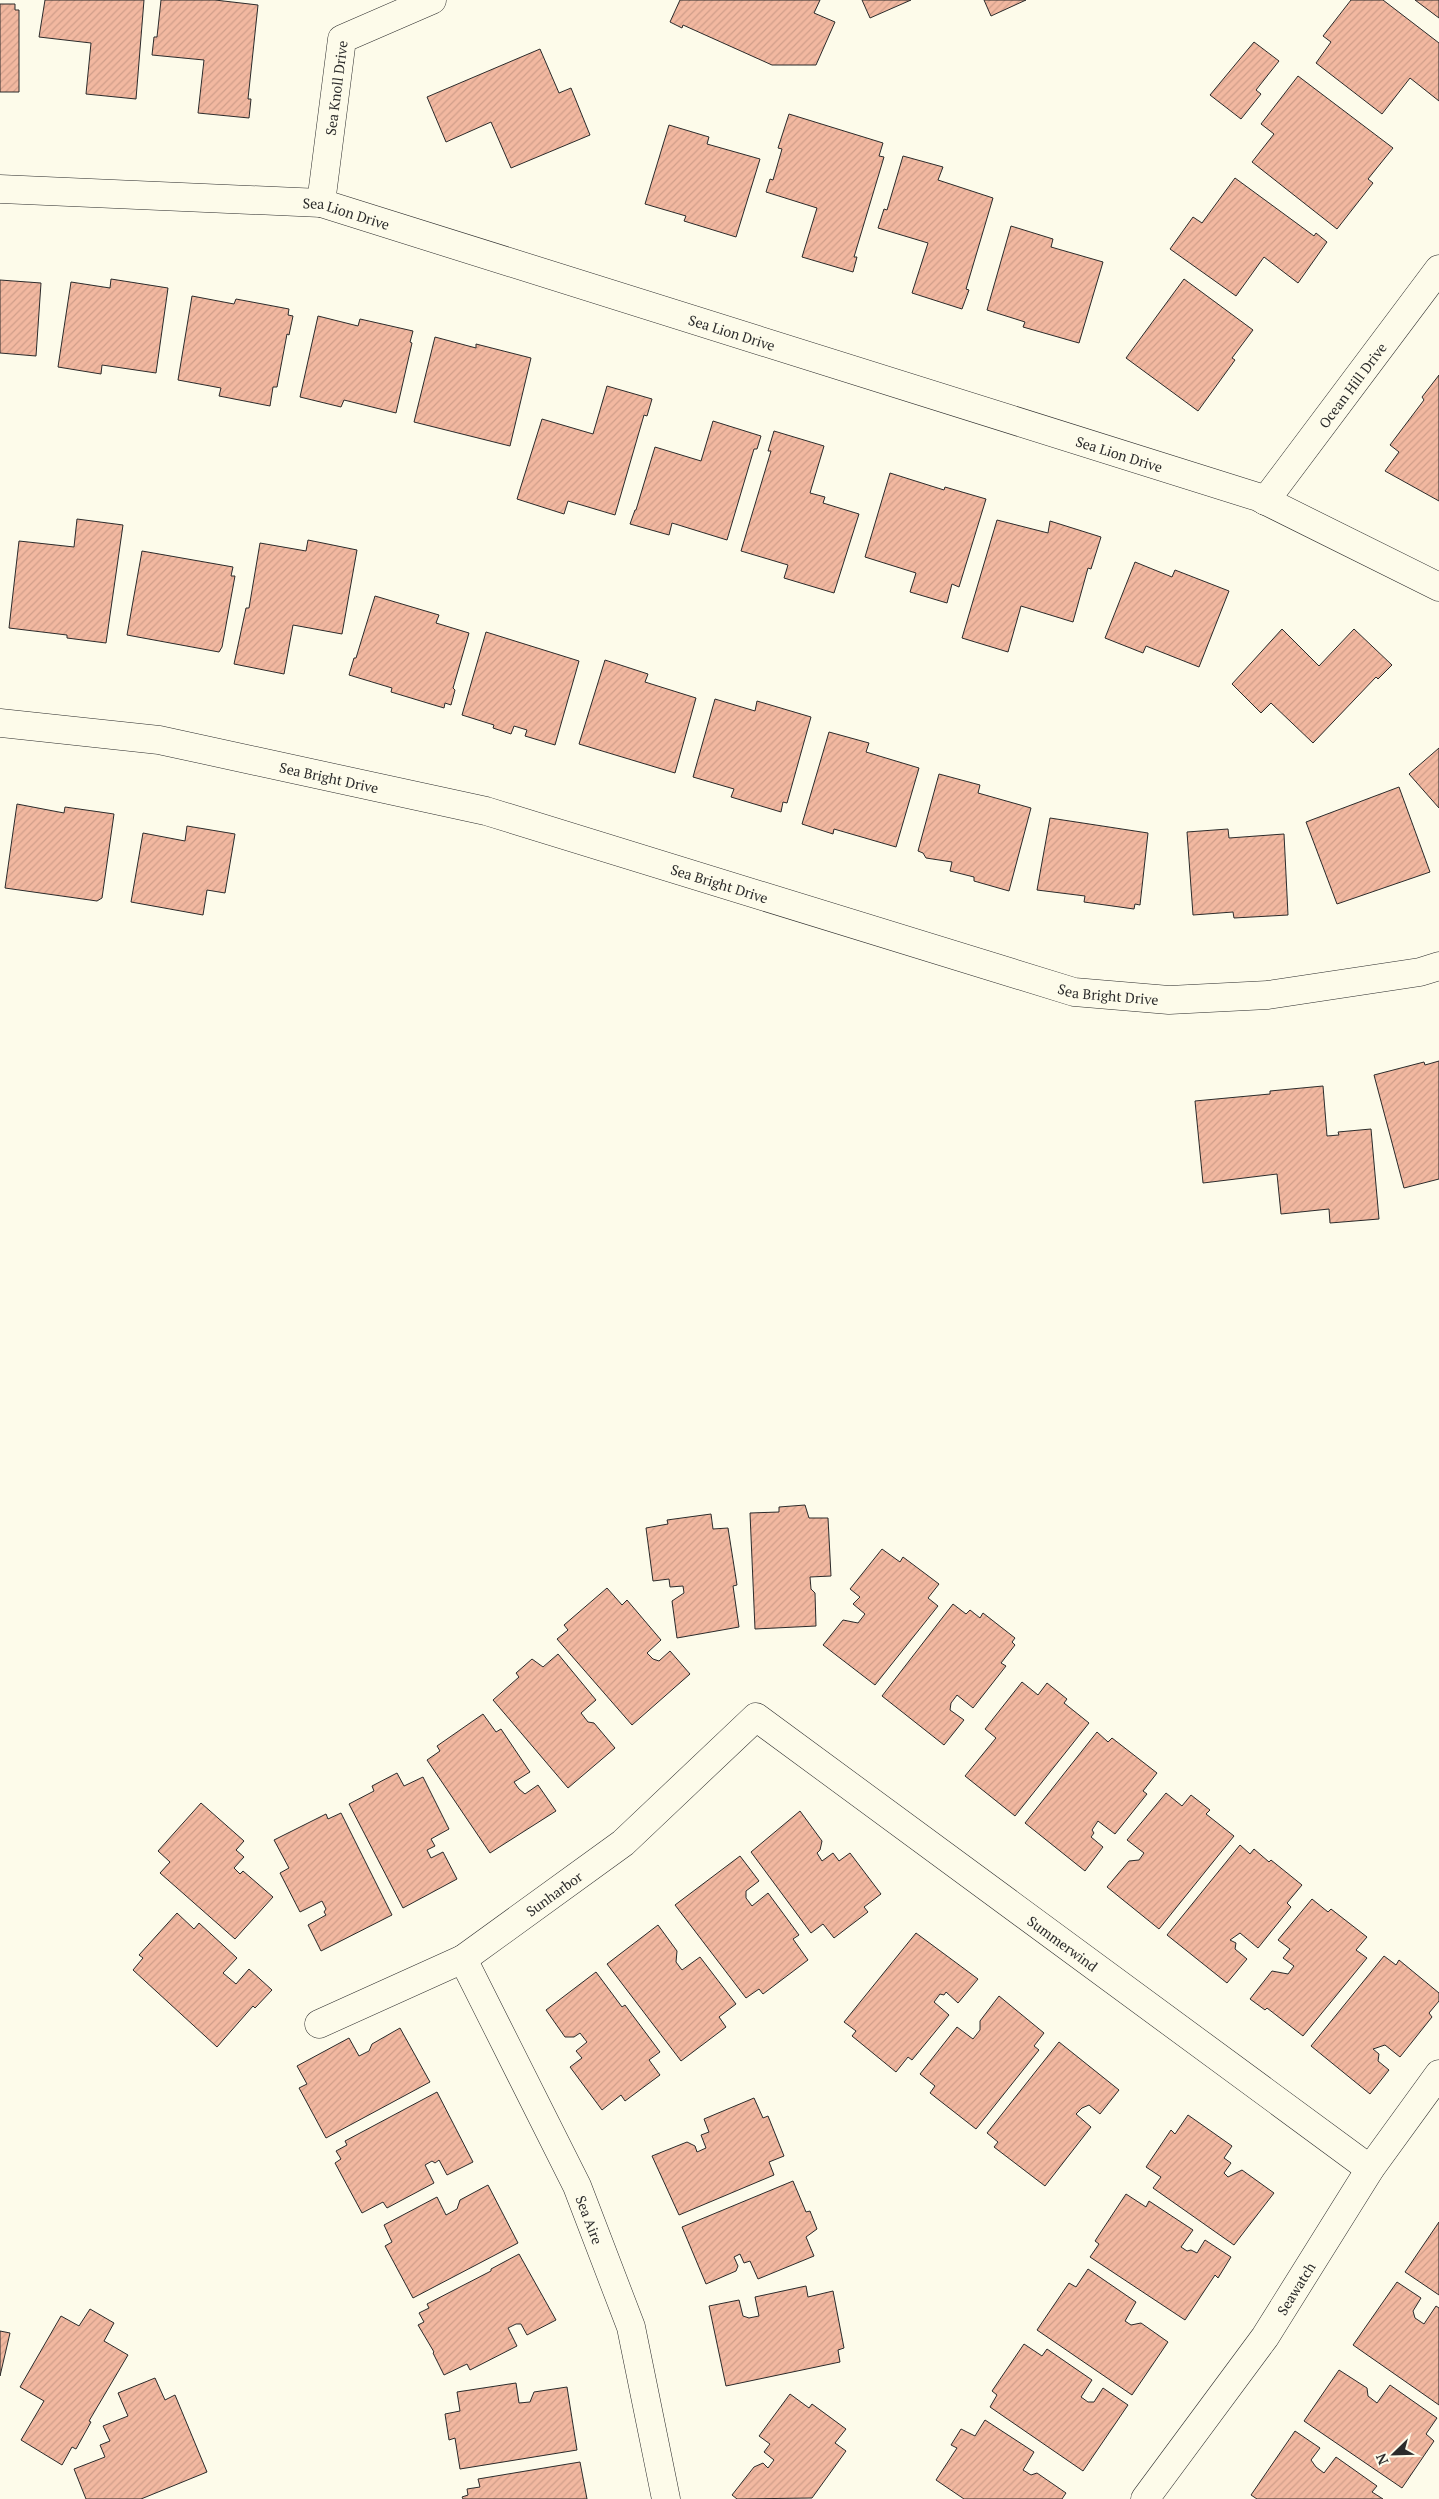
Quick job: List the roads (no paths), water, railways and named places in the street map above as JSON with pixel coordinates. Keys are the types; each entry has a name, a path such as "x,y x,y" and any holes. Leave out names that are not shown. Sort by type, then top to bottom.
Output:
{"street":[{"name":"Sea Knoll Drive","path":"321,203 342,39 432,0"},
{"name":"Sea Lion Drive","path":"0,188 321,203 1265,501 1439,587"},
{"name":"Ocean Hill Drive","path":"1265,501 1439,269"},
{"name":"Sea Bright Drive","path":"0,723 159,740 486,811 1074,992 1170,1000 1268,995 1420,972 1439,966"},
{"name":"Sunharbor","path":"319,2024 463,1958 623,1843 756,1717"},
{"name":"Summerwind","path":"756,1717 1370,2169"},
{"name":"Sea Aire","path":"463,1958 577,2186 631,2326 666,2499"},
{"name":"Seawatch","path":"1145,2499 1265,2337 1370,2169 1439,2074"}]}
